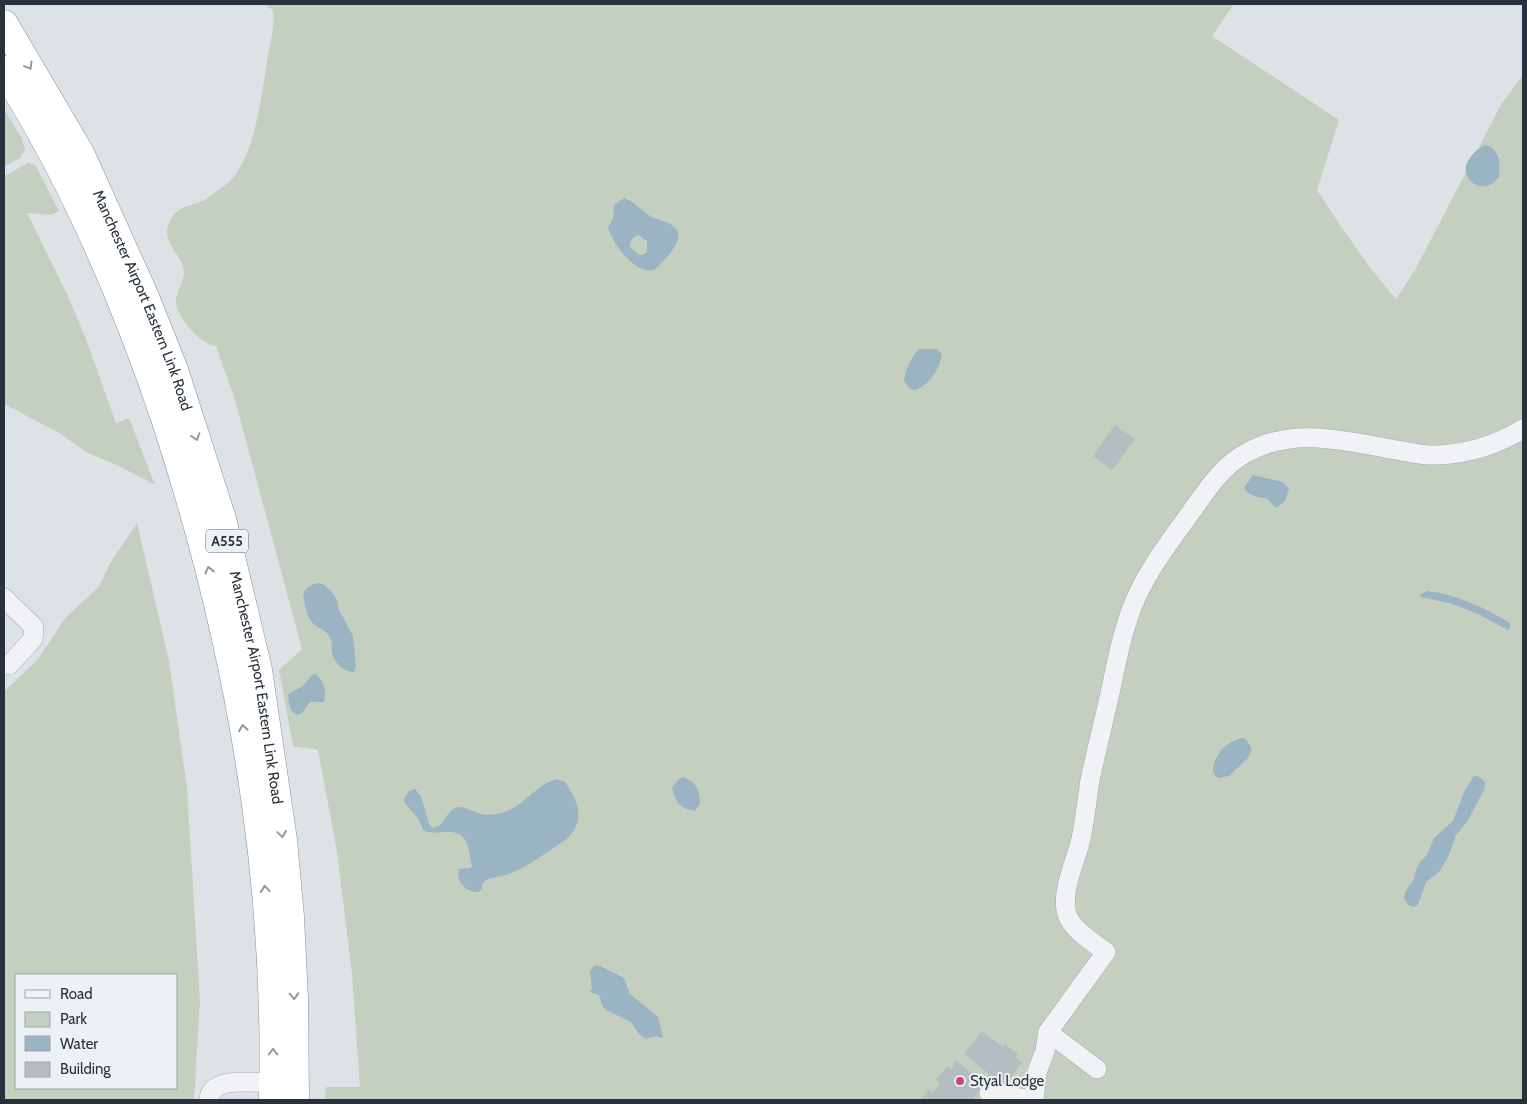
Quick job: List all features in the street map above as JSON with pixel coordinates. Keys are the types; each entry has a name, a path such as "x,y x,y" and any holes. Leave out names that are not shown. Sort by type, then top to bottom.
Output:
{"highway":[{"name":"Manchester Airport Eastern Link Road","path":"4,24 80,153 144,295 174,370 222,519 258,670 282,840 290,917 294,999 295,1100"},
{"name":"Manchester Airport Eastern Link Road","path":"4,70 50,148 98,245 152,380 197,522 233,673 254,796 268,920 273,996 273,1092"}],"lane":[{"path":"989,1093 1033,1100 1037,1072 1045,1050 1048,1032 1106,952 1078,931 1065,908 1065,898 1081,840 1090,781 1119,652 1135,600 1154,564 1215,479 1227,467 1245,454 1282,439 1330,439 1437,455 1470,451 1501,440 1523,429"},
{"path":"4,598 34,627 33,640 5,662"},
{"path":"1048,1032 1097,1069"},
{"path":"209,1100 210,1093 215,1087 233,1082 273,1092"}],"green space":[{"path":"263,4 1234,4 1212,36 1339,120 1317,190 1364,260 1396,299 1415,270 1502,103 1523,75 1523,1100 325,1100 326,1087 360,1087 352,974 337,852 318,750 293,746 279,670 302,649 235,400 216,346 196,335 180,314 176,300 184,271 180,259 170,244 167,233 171,219 179,210 206,199 231,180 240,168 248,151 258,116 273,27 273,10"},
{"path":"4,109 22,139 25,149 20,158 4,167"},
{"path":"28,163 36,166 59,211 51,215 27,213 67,294 86,339 116,423 129,418 155,485 121,467 86,452 61,434 4,404 4,173 6,175"},
{"path":"137,523 169,661 187,788 200,1001 194,1100 4,1100 4,692 38,659 66,617 99,587 110,563"}],"water":[{"path":"1486,145 1499,158 1499,177 1493,184 1478,186 1468,177 1466,170 1467,162 1479,148"},
{"path":"624,198 650,216 672,225 677,230 678,236 674,249 654,270 639,268 632,263 614,241 608,227 613,219 614,205","holes":["638,235 647,241 647,252 643,255 639,255 630,247 630,243"]},
{"path":"919,349 937,349 942,354 933,376 915,390 910,389 904,381 909,364"},
{"path":"1253,475 1283,482 1289,489 1285,501 1276,508 1267,499 1247,492 1244,488"},
{"path":"319,583 333,593 339,610 353,636 356,667 354,672 343,669 337,663 333,657 329,636 313,623 308,615 303,594 310,586"},
{"path":"1427,591 1459,598 1480,607 1510,623 1510,628 1508,630 1478,614 1452,604 1419,595"},
{"path":"316,674 324,687 324,702 310,702 302,713 297,715 290,709 288,694 303,686 312,675"},
{"path":"1241,738 1246,739 1252,749 1248,758 1229,776 1221,778 1214,775 1214,762 1223,748"},
{"path":"1474,776 1484,780 1484,790 1467,822 1456,835 1449,855 1440,871 1426,882 1418,905 1414,907 1408,905 1404,898 1405,892 1414,879 1420,862 1427,855 1434,838 1453,821 1465,790"},
{"path":"682,777 691,781 698,790 700,804 695,811 682,807 675,798 672,788"},
{"path":"557,779 565,782 577,804 577,825 573,832 567,839 517,871 484,882 479,892 466,889 460,882 459,869 471,868 472,865 465,839 455,833 424,831 404,799 409,791 415,789 421,796 429,824 432,828 440,825 451,811 458,807 484,815 504,812 518,805 543,785"},
{"path":"598,965 624,978 630,994 658,1017 662,1038 656,1036 646,1039 639,1034 631,1022 603,1007 599,995 590,992 592,989 590,971 594,966"}],"building":[{"path":"1115,425 1135,439 1112,470 1093,456"},
{"path":"982,1031 1003,1047 1005,1044 1018,1054 1015,1057 1022,1063 1001,1089 986,1077 989,1074 964,1054"},
{"name":"Styal Lodge","path":"956,1061 985,1083 972,1100 921,1100 929,1090 933,1093 940,1083 936,1080 947,1066 951,1069"}],"place":[{"name":"Styal Lodge","path":"960,1081"}]}
